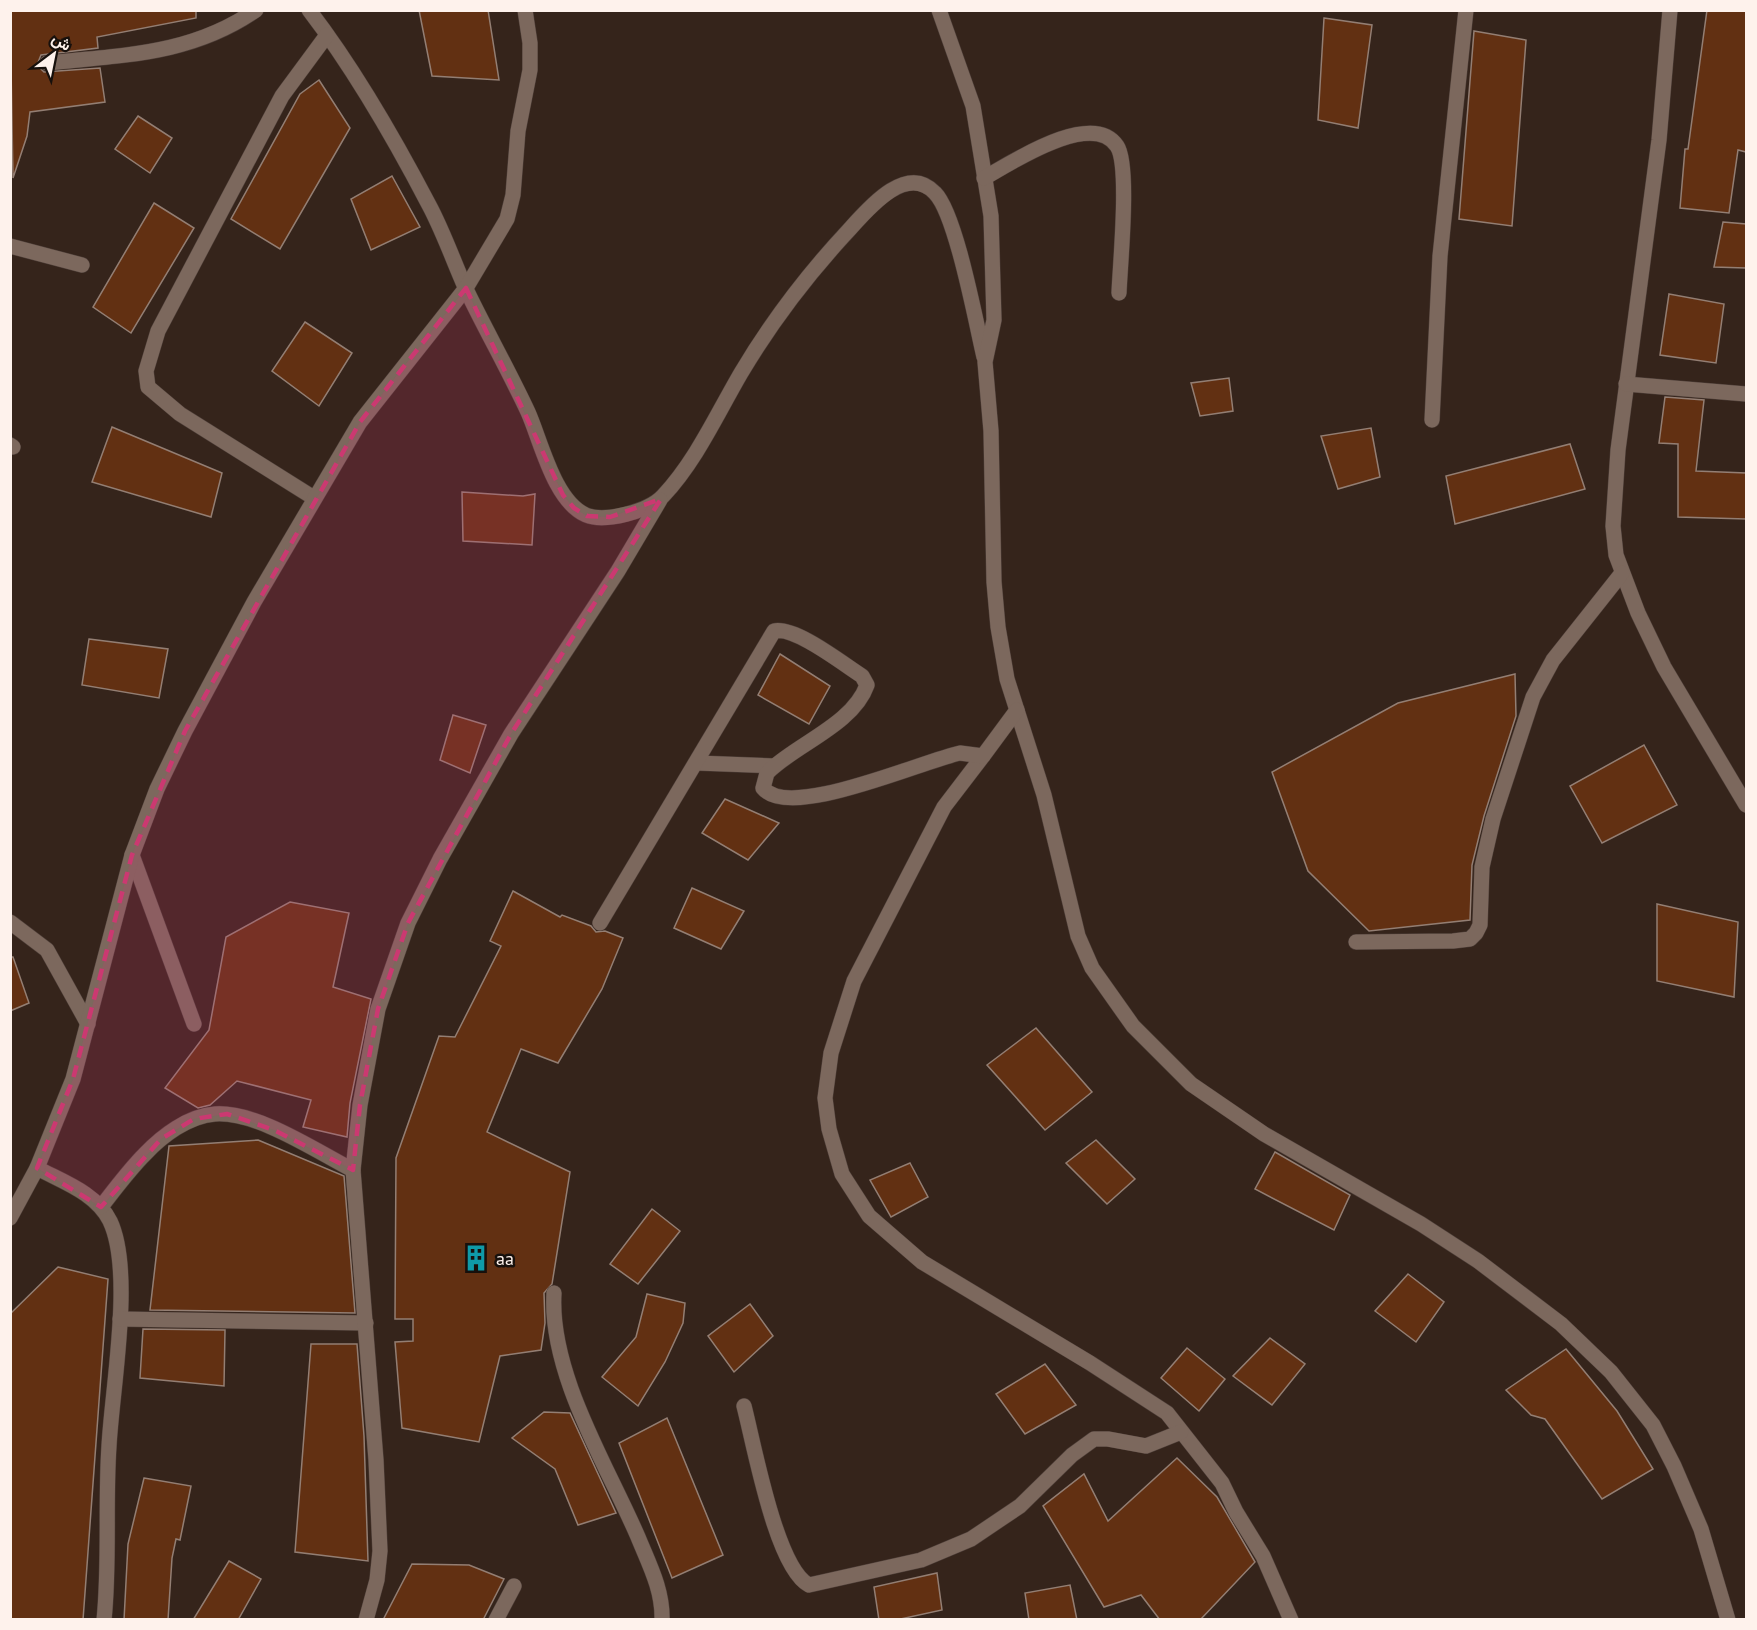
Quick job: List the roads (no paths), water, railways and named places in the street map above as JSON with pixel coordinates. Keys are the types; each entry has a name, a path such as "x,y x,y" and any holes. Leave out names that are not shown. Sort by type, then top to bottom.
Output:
{"street":[{"path":"47,63 143,52 198,41 227,30 256,10"},
{"path":"309,10 327,35 430,206 466,288 508,370 563,495 574,508 587,516 610,517 627,514 661,499"},
{"path":"10,1218 37,1168 73,1079 132,855 157,789 185,731 314,498 382,391 466,288 496,239 510,209 518,131 530,70 530,43 525,10"},
{"path":"939,10 967,84 977,124 991,216 994,320 985,362"},
{"path":"1432,420 1440,256 1466,10"},
{"path":"1670,10 1659,140 1626,384 1613,526 1616,555 1622,573 1664,667 1746,804"},
{"path":"314,498 180,414 148,387 146,371 158,331 266,123 293,78 327,35"},
{"path":"984,178 1026,154 1059,140 1091,133 1110,139 1120,153 1124,169 1119,293"},
{"path":"366,1620 377,1580 380,1551 366,1323 353,1170 360,1105 378,1009 408,923 424,887 511,734 618,571 661,499 689,462 743,370 797,287 867,209 896,187 907,183 921,184 935,192 942,203 962,263 985,362 991,431 994,582 998,627 1007,679 1044,795 1078,936 1092,968 1133,1026 1165,1060 1214,1101 1264,1134 1421,1224 1478,1261 1561,1324 1611,1372 1653,1425 1678,1473 1708,1549 1728,1620"},
{"path":"10,246 82,265"},
{"path":"1626,384 1746,393"},
{"path":"1356,942 1453,941 1470,939 1476,933 1480,925 1482,867 1493,819 1533,697 1553,660 1622,573"},
{"path":"600,923 774,631 782,629 796,635 862,676 867,685 852,706 823,734 766,773 763,788 778,798 806,799 954,754 966,753 983,756"},
{"path":"1017,710 944,807 854,981 831,1053 825,1098 829,1129 842,1174 869,1216 939,1274 1090,1363 1167,1413 1222,1483 1236,1512 1263,1556 1291,1620"},
{"path":"697,763 774,766"},
{"path":"132,855 194,1024"},
{"path":"10,922 47,950 88,1024"},
{"path":"100,1207 144,1155 161,1139 178,1127 212,1114 245,1118 353,1170"},
{"path":"37,1168 86,1195 100,1207 108,1218 118,1243 120,1319 109,1448 104,1620"},
{"path":"554,1293 553,1308 559,1346 574,1398 656,1579 662,1620"},
{"path":"120,1319 366,1323"},
{"path":"744,1406 775,1528 791,1568 798,1578 809,1584 921,1560 971,1539 1020,1506 1072,1455 1094,1440 1108,1438 1146,1446 1181,1432"},
{"path":"496,1620 514,1586"}],"place":[{"name":"aa","path":"476,1258"}]}
